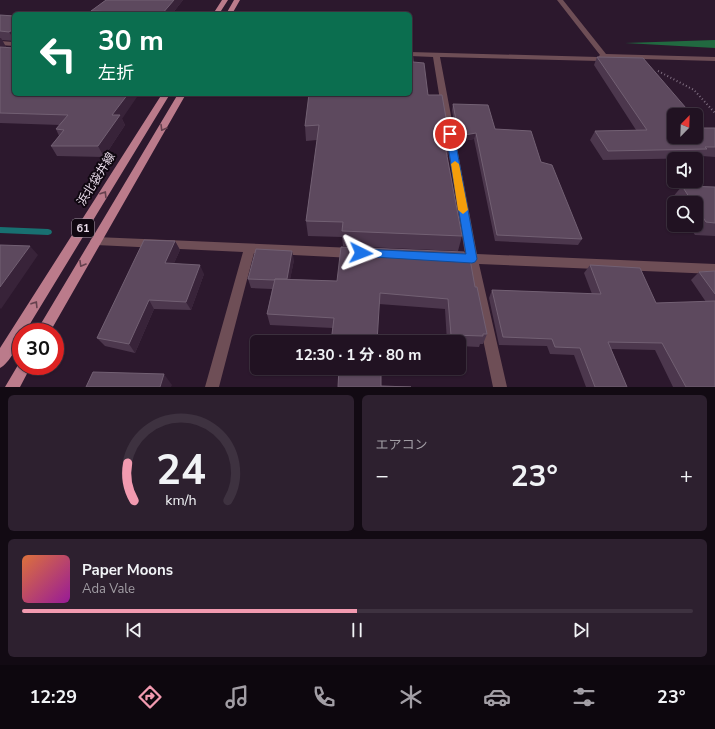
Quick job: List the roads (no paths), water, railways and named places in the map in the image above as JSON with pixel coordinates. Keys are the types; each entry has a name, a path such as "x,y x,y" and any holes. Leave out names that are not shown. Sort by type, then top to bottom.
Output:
{"main road":[{"path":"217,12 225,0"},
{"path":"230,12 237,0"},
{"name":"浜北袋井線","path":"0,361 165,96"},
{"name":"61","path":"48,323 181,96"},
{"path":"12,387 19,375"}],"street":[{"path":"560,0 604,56"},
{"path":"0,43 12,44"},
{"path":"412,54 599,59 604,56 715,59"},
{"path":"436,55 472,259 500,387"},
{"path":"96,241 361,253"},
{"path":"212,387 250,248"},
{"path":"440,257 715,269"}],"waterway":[{"path":"0,230 48,232"}]}
